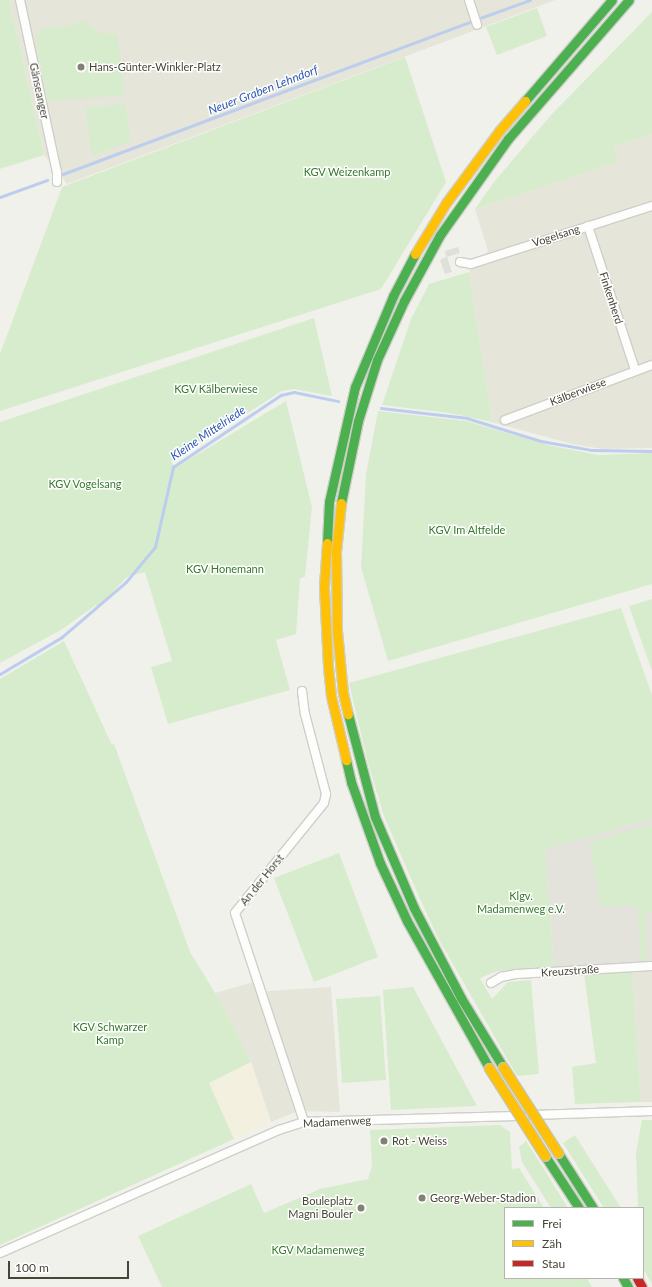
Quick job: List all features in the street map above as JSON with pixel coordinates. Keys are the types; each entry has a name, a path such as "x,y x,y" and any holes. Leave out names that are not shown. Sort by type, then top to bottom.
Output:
{"highway":[{"path":"578,1207 489,1068 426,959 380,863 351,782 331,696 324,587 330,502 341,438 365,358 393,296 446,203 499,131 612,0"},
{"path":"592,1207 503,1067 439,959 393,863 364,781 343,692 336,590 341,505 358,421 378,360 426,259 470,190 532,110 629,0"}],"street":[{"name":"Gänseanger","path":"20,0 57,172 56,182"},
{"path":"469,0 477,25"},
{"name":"Vogelsang","path":"460,262 471,264 652,206"},
{"name":"Finkenherd","path":"588,226 635,370"},
{"name":"Kälberwiese","path":"505,420 635,370 652,365"},
{"name":"An der Horst","path":"302,691 305,714 326,794 324,803 235,913 304,1122"},
{"name":"Kreuzstraße","path":"491,983 501,977 517,974 652,966"},
{"name":"Madamenweg","path":"0,1254 279,1130 304,1122 652,1111"}],"shaded area":[{"path":"9,0 555,0 67,184 44,155"},
{"path":"652,134 652,448 603,449 572,444 492,422 469,272 488,251 475,209 618,162 613,147"},
{"path":"458,247 460,253 447,257 452,272 445,274 440,260 446,257 445,251"},
{"path":"652,819 652,961 554,968 545,849"},
{"path":"652,968 652,1102 641,1102 632,970"},
{"path":"254,982 258,994 269,991 331,987 340,1112 298,1111 271,1122 251,1062 215,993"},
{"path":"251,1062 271,1122 234,1139 209,1083"}],"green space":[{"path":"0,0 9,0 44,155 0,169"},
{"path":"537,8 547,36 497,55 486,27"},
{"path":"652,12 652,134 613,147 618,162 475,209 494,182 551,115"},
{"name":"Hans-Günter-Winkler-Platz","path":"83,20 100,33 117,34 125,95 48,101 35,39 43,29 73,25"},
{"name":"KGV Weizenkamp","path":"405,57 446,182 381,289 0,411 0,354 62,187"},
{"path":"125,104 131,141 92,156 85,108"},
{"path":"469,272 492,422 449,413 382,405 411,319 429,284"},
{"path":"314,318 332,396 294,389 282,391 171,461 175,468 286,401 312,507 305,577 300,578 296,634 276,640 290,690 168,724 151,667 172,661 145,572 127,577 97,608 96,605 61,630 0,663 0,422"},
{"name":"KGV Im Altfelde","path":"378,411 466,421 548,445 598,455 652,453 652,584 388,661 361,567 366,474"},
{"path":"652,599 652,671 629,606"},
{"name":"Klgv. Madamenweg e.V.","path":"621,608 652,695 652,819 545,849 554,968 498,971 480,978 492,999 508,982 531,980 539,1074 517,1076 438,938 384,816 368,763 349,683"},
{"name":"KGV Schwarzer Kamp","path":"64,641 112,745 114,744 190,952 222,1004 251,1062 209,1083 234,1139 0,1245 0,679"},
{"path":"652,824 652,913 645,913 647,961 641,961 637,905 600,907 590,842"},
{"path":"339,853 378,957 314,982 274,878"},
{"path":"632,970 641,1102 575,1104 572,1067 596,1063 584,974"},
{"path":"413,987 477,1106 391,1110 383,990"},
{"path":"380,996 386,1080 342,1083 336,999"},
{"path":"642,1120 652,1120 652,1284 644,1271 644,1207 638,1207 636,1153"},
{"name":"KGV Madamenweg","path":"500,1125 510,1132 512,1169 519,1168 543,1207 504,1207 504,1279 588,1279 592,1287 162,1287 138,1236 251,1184 264,1213 320,1189 368,1179 372,1165 370,1130"},
{"path":"575,1135 620,1207 603,1207 563,1143"},
{"path":"526,1141 567,1207 550,1207 522,1162 519,1147"}],"waterway":[{"name":"Neuer Graben Lehndorf","path":"480,18 530,0"},
{"name":"Neuer Graben Lehndorf","path":"63,174 470,22"},
{"name":"Neuer Graben Lehndorf","path":"0,197 47,180"},
{"name":"Kleine Mittelriede","path":"0,674 62,637 126,582 155,547 173,467 281,395 294,392 338,401"},
{"name":"Kleine Mittelriede","path":"381,408 467,418 541,441 592,450 652,451"}],"traffic: fast":[{"path":"525,101 612,0"},
{"path":"341,503 358,421 377,360 404,301 440,235 508,139 629,0"},
{"path":"327,543 329,502 355,387 393,296 415,254"},
{"path":"348,714 375,817 414,908 461,998 503,1067"},
{"path":"346,760 351,782 380,863 407,921 489,1068"},
{"path":"558,1153 592,1207"},
{"path":"545,1156 578,1207"},
{"path":"624,1279 628,1287"}],"traffic: slow":[{"path":"415,254 446,203 499,131 525,101"},
{"path":"341,503 336,551 337,631 343,693 348,714"},
{"path":"327,543 324,587 328,667 331,696 346,760"},
{"path":"503,1067 558,1153"},
{"path":"489,1068 545,1156"}],"traffic: jam":[{"path":"638,1279 642,1287"}],"place":[{"name":"Hans-Günter-Winkler-Platz","path":"81,67"},
{"name":"Rot - Weiss","path":"384,1141"},
{"name":"Georg-Weber-Stadion","path":"422,1198"},
{"name":"Bouleplatz Magni Bouler","path":"361,1208"}],"park label":[{"name":"KGV Kälberwiese","path":"216,389"},
{"name":"KGV Vogelsang","path":"85,484"},
{"name":"KGV Honemann","path":"225,569"}]}
